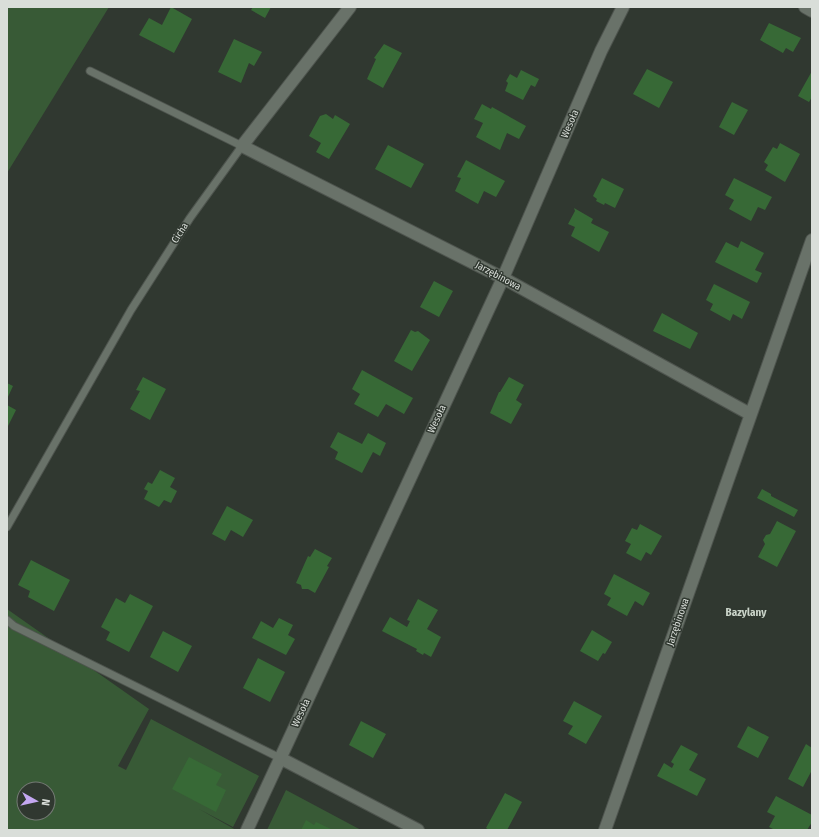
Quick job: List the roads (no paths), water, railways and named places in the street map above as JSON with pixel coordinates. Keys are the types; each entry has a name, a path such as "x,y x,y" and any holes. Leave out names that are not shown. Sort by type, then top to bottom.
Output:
{"street":[{"name":"Cicha","path":"242,146 350,7"},
{"name":"Wesoła","path":"247,830 503,278 601,51 623,7"},
{"path":"805,7 812,11"},
{"name":"Jarzębinowa","path":"242,146 503,278 750,414"},
{"name":"Jarzębinowa","path":"605,830 812,240"},
{"path":"280,758 418,830"}],"lane":[{"path":"90,71 242,146"},
{"name":"Cicha","path":"7,527 131,310 190,218 242,146"},
{"path":"7,620 14,626 280,758"}],"district":[{"name":"Bazylany","path":"746,612"}]}
